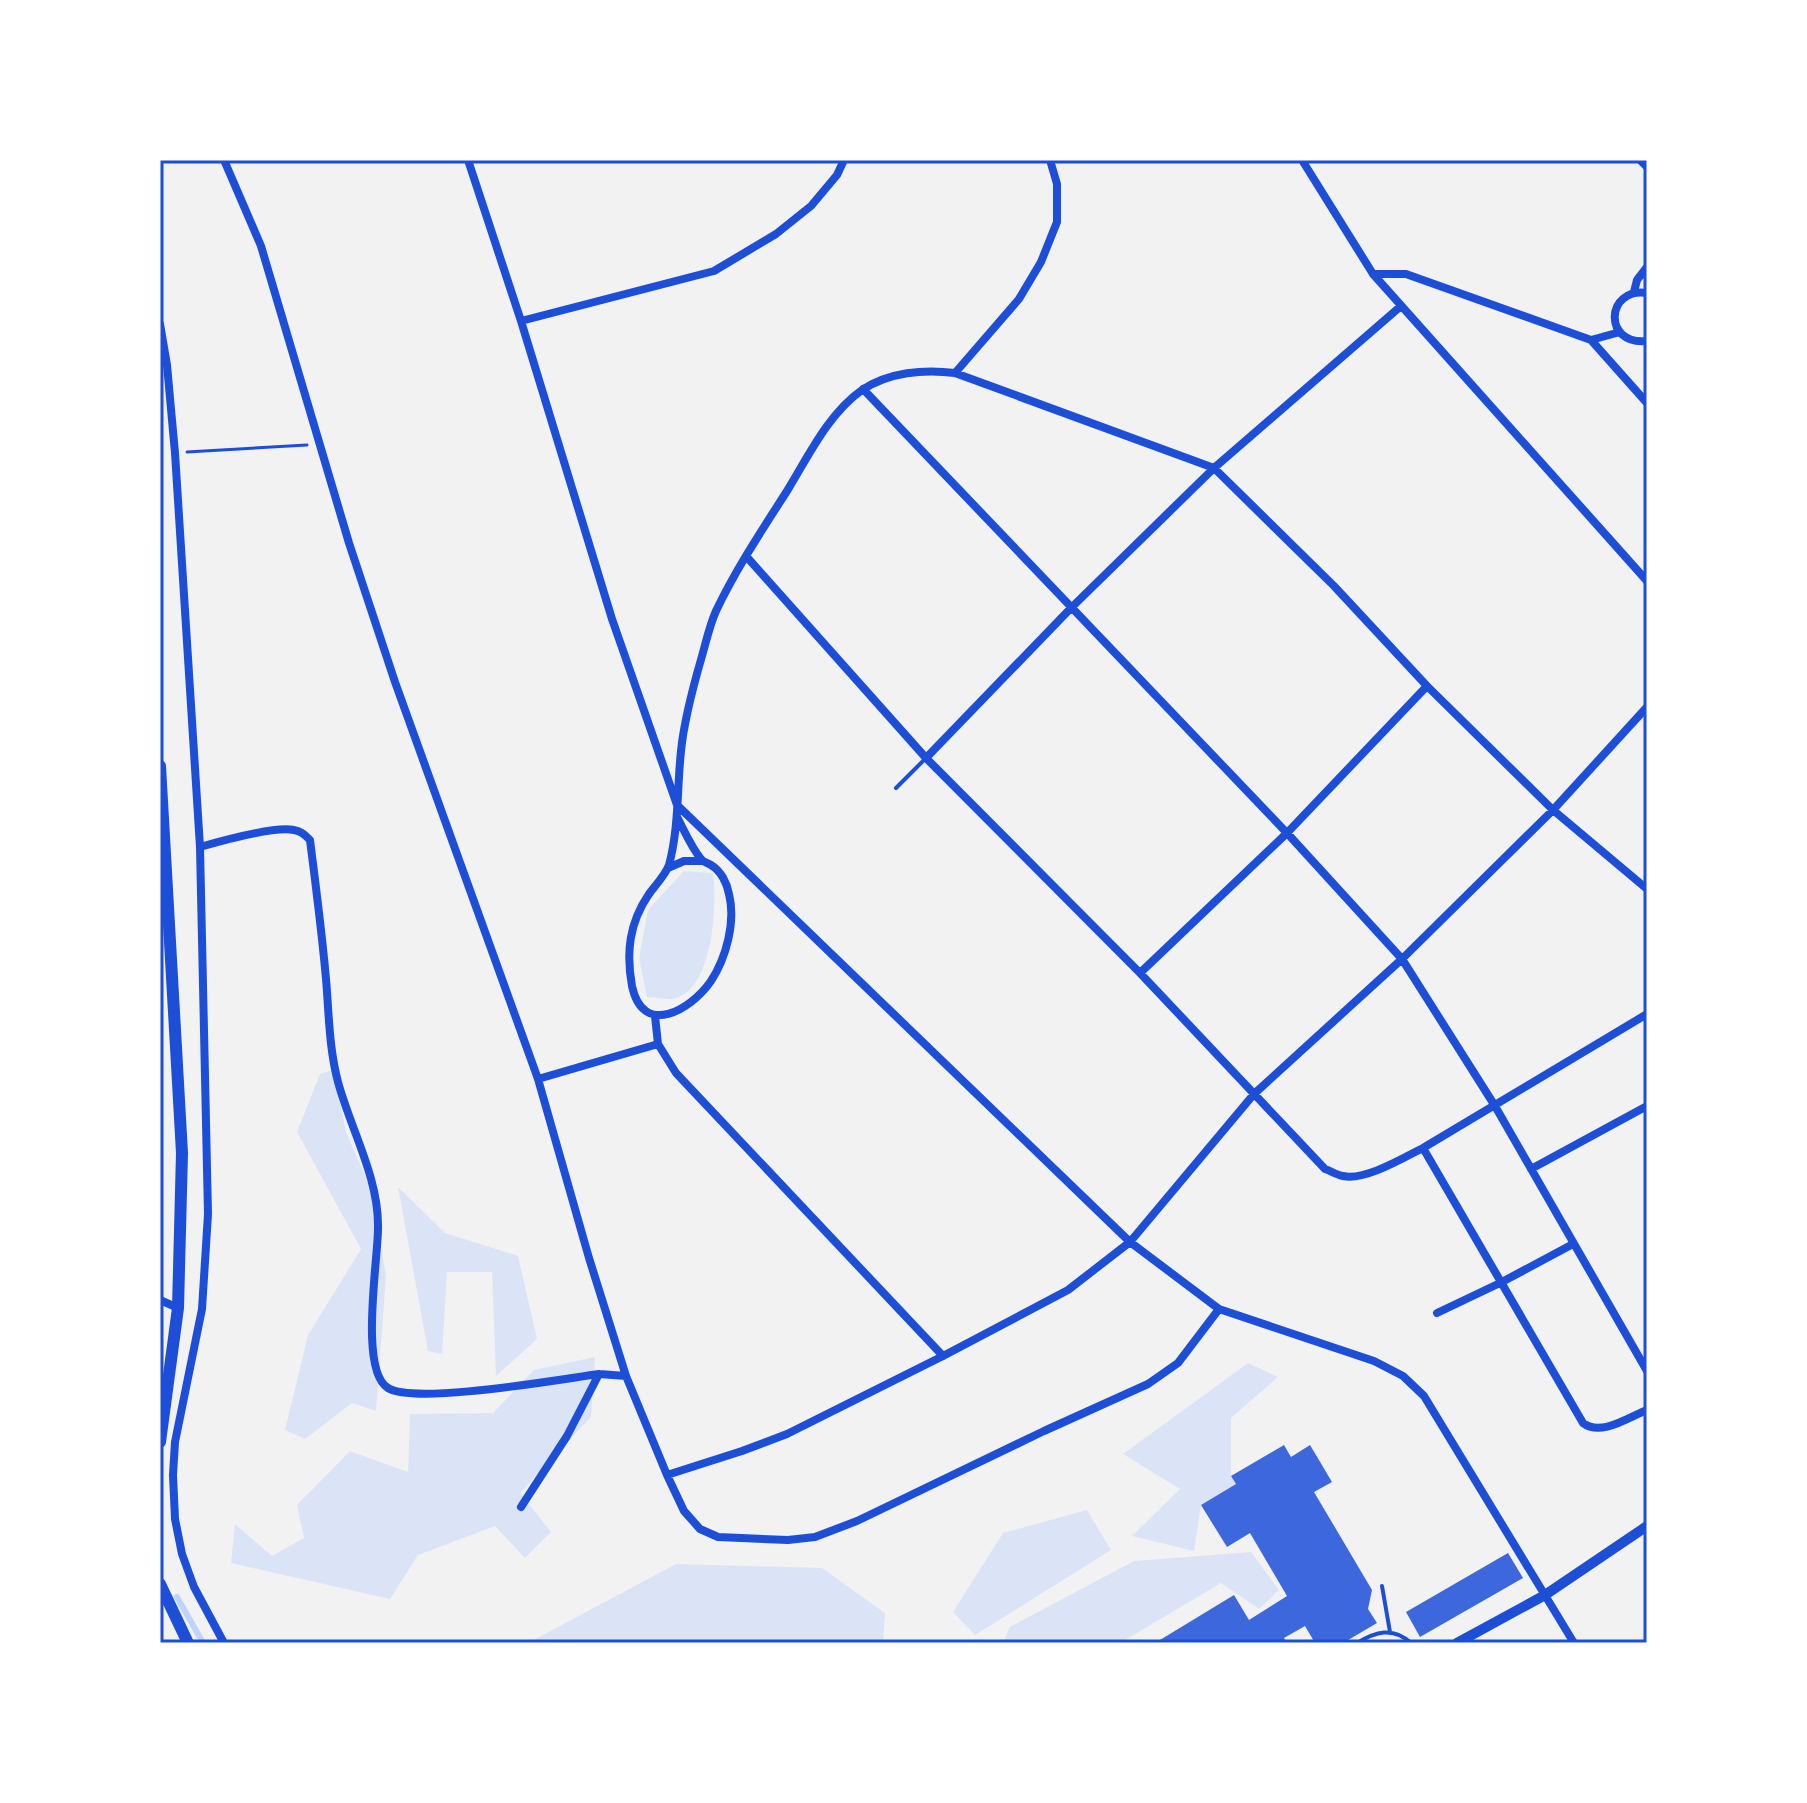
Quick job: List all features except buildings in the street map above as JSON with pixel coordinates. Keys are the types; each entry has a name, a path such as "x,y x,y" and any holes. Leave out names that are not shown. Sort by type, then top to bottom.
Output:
{"main road":[{"path":"160,766 182,1153 178,1308 160,1442"},
{"path":"160,1584 188,1643"}],"street":[{"path":"224,160 256,233 276,290 319,445 395,682 538,1079 626,1376 684,1511 700,1529 718,1537 788,1540 815,1537 857,1521 1148,1384 1178,1363 1219,1309"},
{"path":"468,160 612,619 677,805 1130,1242 1219,1309 1374,1361 1403,1376 1424,1396 1574,1643"},
{"path":"521,321 714,271 776,234 811,206 837,175 844,160"},
{"path":"955,373 1019,299 1041,262 1057,222 1057,184 1050,160"},
{"path":"1302,160 1373,274 1647,581"},
{"path":"1640,160 1647,167"},
{"path":"1634,292 1637,280 1647,267"},
{"path":"1373,274 1406,274 1591,340 1647,403"},
{"path":"1647,293 1634,292 1625,296 1615,313 1620,332 1628,339 1647,341"},
{"path":"926,758 1071,608 1214,468 1401,306"},
{"path":"160,324 175,453 200,847 208,1214 202,1309 175,1442 175,1519 182,1554 194,1587 224,1643"},
{"path":"1591,340 1620,332"},
{"path":"668,868 684,861 702,861 713,866 722,875 730,896 730,927 724,957 709,983 689,1003 673,1013 655,1016 642,1009 635,997 629,944 633,923 668,868 677,817 681,748 715,613 746,556 841,409 863,389 897,375 927,370 955,373 1214,468 1553,810 1647,889"},
{"path":"863,389 1287,833 1402,959 1495,1106 1647,1371"},
{"path":"746,556 926,758 1140,973 1325,1169 1345,1177 1362,1176 1423,1148 1647,1014"},
{"path":"1140,973 1287,833 1427,686"},
{"path":"667,1475 787,1434 943,1356 1068,1290 1130,1242 1254,1094 1402,959 1553,810 1647,707"},
{"path":"677,817 702,861"},
{"path":"200,847 292,829 310,840 331,1045 338,1083 372,1186 379,1226 372,1320 378,1375 386,1387 401,1394 431,1395 599,1374 626,1376"},
{"path":"655,1016 658,1044 676,1073 943,1356"},
{"path":"538,1079 658,1044"},
{"path":"1531,1169 1647,1106"},
{"path":"1423,1148 1583,1423 1602,1429 1647,1410"},
{"path":"1437,1313 1573,1244"},
{"path":"160,1300 178,1308"},
{"path":"521,1507 567,1436 599,1374"},
{"path":"1457,1643 1545,1595 1647,1526"}],"lane":[{"path":"896,788 926,758"},
{"path":"1382,1586 1390,1632"},
{"path":"1357,1643 1376,1632 1390,1632 1411,1643"}],"path":[{"path":"175,453 319,445"}],"shaded area":[{"path":"684,871 713,873 713,925 705,964 687,992 673,999 647,997 639,958 648,910"},
{"path":"333,1070 346,1132 372,1192 386,1276 376,1411 352,1403 305,1439 285,1430 308,1335 361,1249 297,1132 320,1074"},
{"path":"398,1187 445,1233 518,1256 537,1339 496,1376 492,1272 447,1272 442,1354 428,1351"},
{"path":"595,1357 591,1417 520,1493 551,1532 525,1558 495,1526 418,1555 390,1599 231,1563 235,1524 272,1556 304,1538 297,1505 350,1451 408,1472 410,1414 493,1413 534,1370"},
{"path":"1248,1363 1278,1377 1231,1418 1231,1476 1236,1484 1201,1505 1194,1551 1132,1536 1180,1489 1123,1454"},
{"path":"1087,1510 1111,1550 975,1635 953,1612 1003,1533"},
{"path":"1251,1552 1279,1590 1259,1609 1221,1583 1120,1643 1003,1643 1010,1627 1134,1561"},
{"path":"676,1564 822,1568 885,1613 883,1643 528,1643"}],"waterway":[{"path":"177,1597 203,1643"}]}
